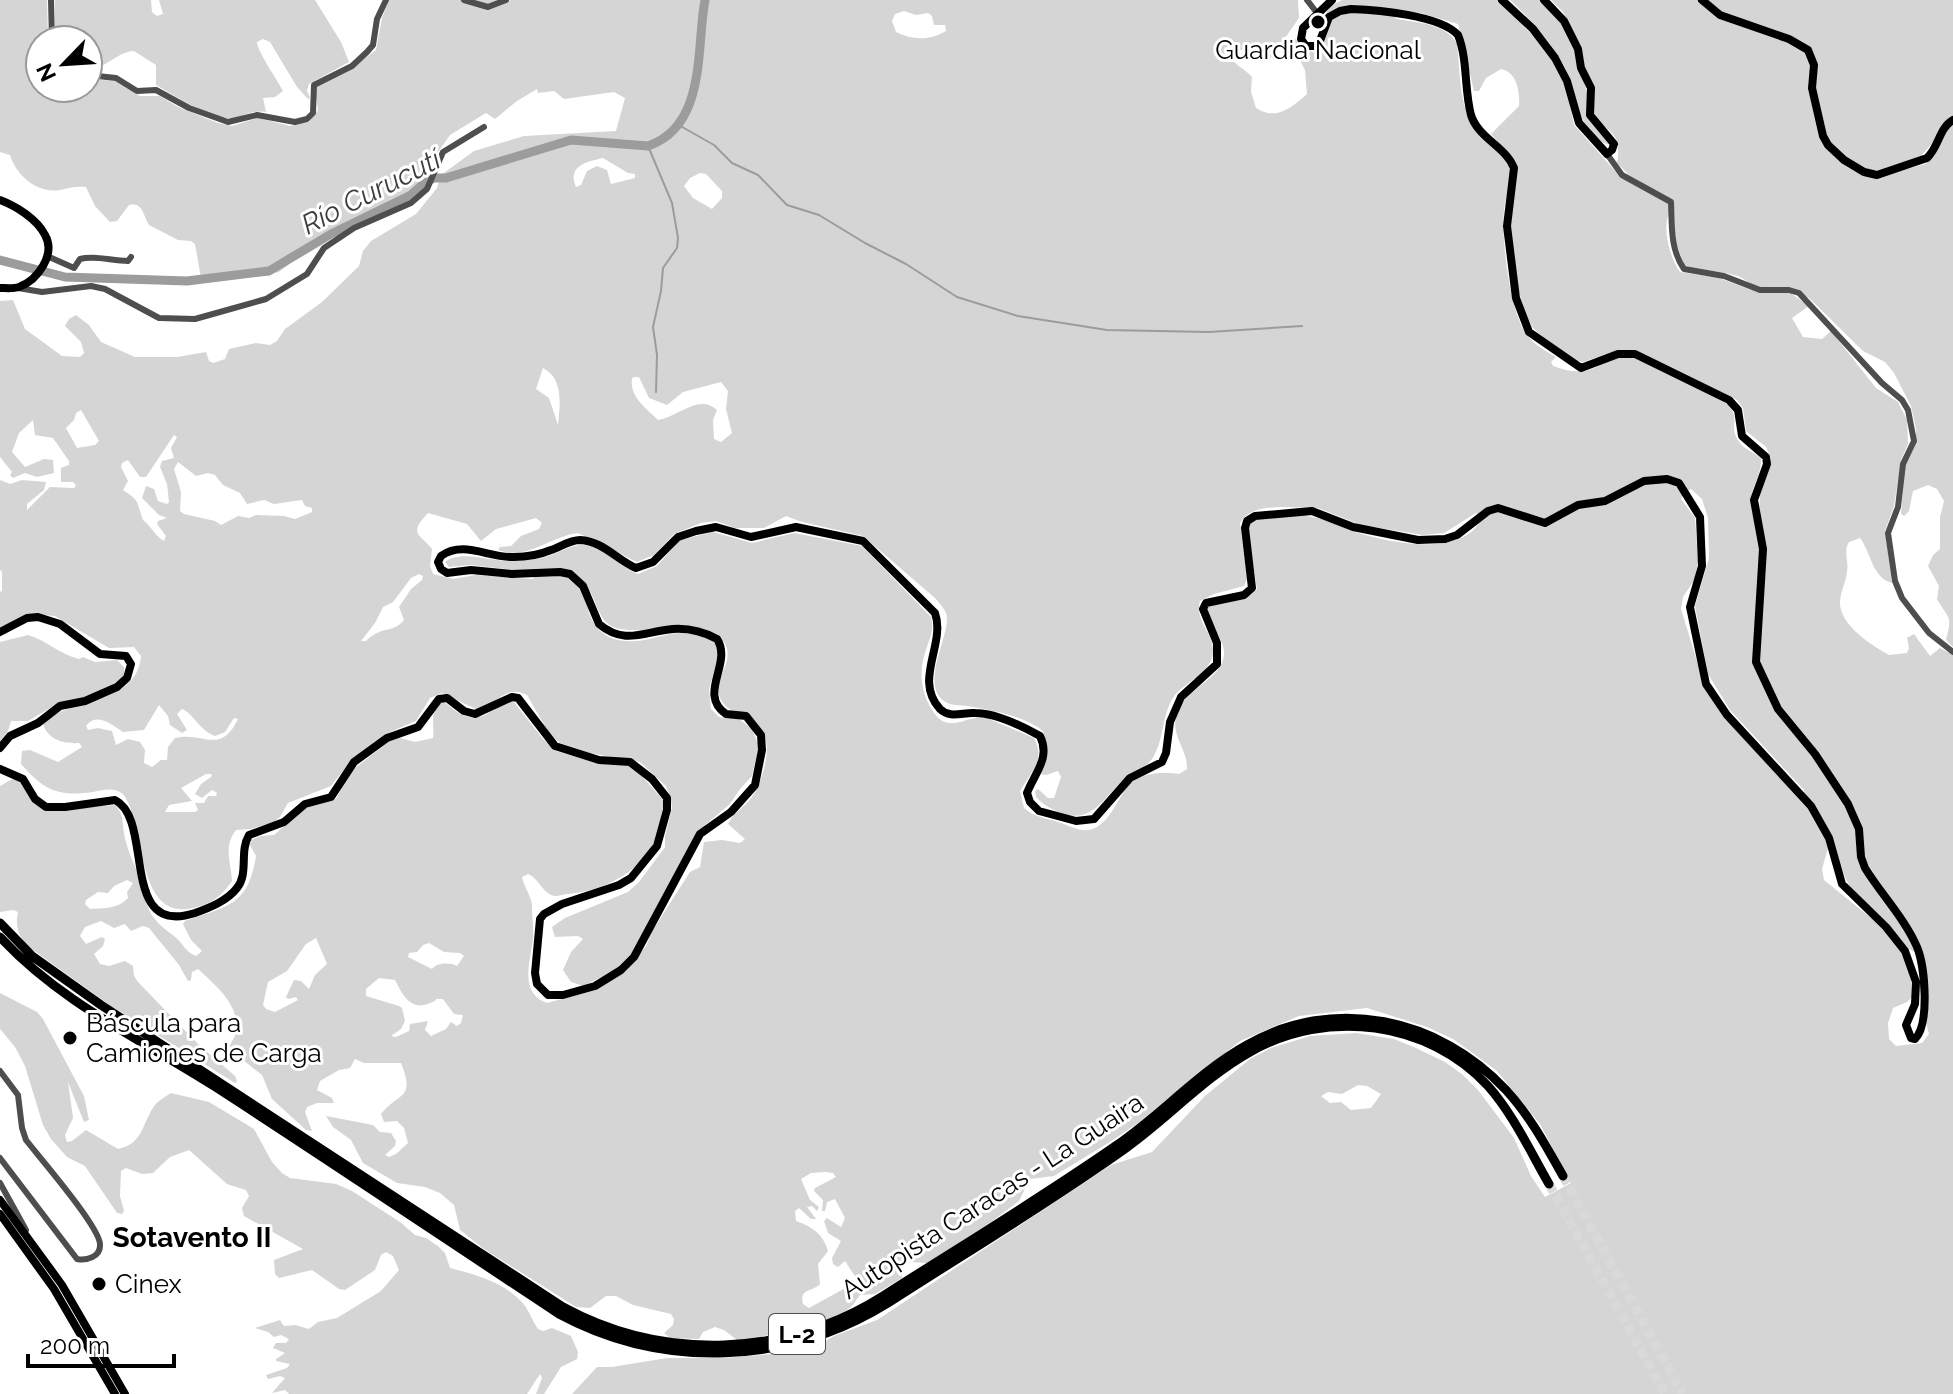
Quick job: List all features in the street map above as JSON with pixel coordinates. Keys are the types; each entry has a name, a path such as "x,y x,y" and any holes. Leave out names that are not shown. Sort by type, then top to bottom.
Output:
{"highway":[{"name":"Autopista Caracas - La Guaira","path":"0,923 32,956 101,1005 563,1307 611,1329 656,1341 699,1345 747,1344 791,1336 847,1316 876,1301 1113,1148 1236,1051 1275,1032 1316,1021 1362,1018 1392,1022 1424,1033 1460,1052 1515,1101 1534,1126 1563,1176"},
{"name":"Autopista Caracas - La Guaira","path":"0,937 34,970 109,1024 219,1089 559,1314 609,1336 654,1349 713,1354 763,1350 812,1338 850,1324 880,1308 1110,1159 1159,1124 1240,1058 1277,1039 1317,1028 1351,1026 1390,1030 1421,1040 1456,1058 1479,1077 1501,1103 1549,1184"}],"main road":[{"path":"0,769 25,781 35,799 46,807 111,800 121,802 136,845 149,903 163,913 186,915 217,903 237,888 242,877 244,849 249,835 280,825 305,804 331,797 354,762 387,738 418,727 439,699 447,698 464,711 475,714 512,697 518,698 555,746 599,760 630,762 652,779 667,798 667,810 657,846 631,878 562,904 542,916 538,926 536,979 544,993 563,995 600,983 621,970 637,953 700,834 731,812 753,788 762,739 750,720 741,715 726,714 716,702 713,687 723,653 717,639 682,629 642,637 621,635 599,624 583,586 570,574 471,570 447,573 438,562 448,551 466,549 519,557 548,552 580,540 609,550 636,568 653,562 678,537 716,527 751,537 796,527 863,541 935,613 938,629 929,674 931,695 939,708 950,715 973,712 987,715 1040,736 1044,753 1041,768 1027,793 1030,802 1039,811 1083,822 1099,815 1130,778 1158,765 1164,758 1170,722 1181,697 1218,660 1217,643 1203,606 1244,595 1252,588 1245,528 1247,521 1255,516 1312,511 1353,527 1409,540 1438,540 1457,535 1494,508 1503,508 1545,523 1578,505 1605,501 1644,481 1673,479 1698,511 1702,566 1690,607 1706,684 1727,715 1811,806 1829,838 1839,878 1845,889 1886,927 1905,951 1913,969 1916,999 1907,1019 1906,1030 1915,1039 1922,1030 1924,1011 1917,947 1865,868 1859,829 1848,804 1815,754 1778,709 1757,667 1755,658 1763,549 1754,500 1767,464 1766,457 1742,436 1738,410 1729,400 1635,354 1618,354 1590,366 1577,367 1529,332 1516,298 1507,226 1514,168 1472,116 1461,44 1452,29 1434,21 1345,9 1329,17 1320,44 1309,47 1302,42 1301,31 1332,0"},
{"path":"1502,0 1533,29 1555,58 1567,81 1579,123 1607,154 1614,144 1590,115 1591,88 1581,68 1578,49 1566,24 1544,0"},
{"path":"1702,0 1720,15 1806,47 1814,61 1812,88 1826,142 1837,155 1864,172 1884,174 1927,158 1953,120"},
{"path":"0,200 32,219 48,245 42,266 28,282 18,288 0,288"},
{"path":"0,632 31,617 49,620 60,624 100,654 126,656 131,668 127,678 117,687 85,701 57,708 38,723 10,736 0,748"},
{"path":"0,1200 29,1237 75,1307 125,1394"},
{"path":"0,1214 54,1289 115,1394"}],"street":[{"path":"51,0 52,24"},
{"path":"104,77 116,78 137,91 156,90 189,108 228,122 257,115 289,122 302,121 313,113 312,91 316,83 352,66 371,48 377,19 386,0"},
{"path":"464,0 488,7 506,0"},
{"path":"1307,0 1317,13"},
{"path":"18,288 42,292 91,286 105,289 159,318 195,319 266,299 307,274 324,248 354,228 411,203 427,189 443,152 484,127"},
{"path":"1607,154 1622,175 1671,202 1670,227 1684,269 1724,276 1760,290 1799,293 1905,404 1913,426 1914,441 1903,464 1898,507 1888,533 1895,581 1902,598 1929,633 1953,652"},
{"path":"47,256 74,268 80,259 89,256 111,262 128,261 131,257"},
{"path":"0,1071 18,1095 26,1140 90,1224 100,1243 99,1251 90,1259 77,1259 0,1158"},
{"path":"0,1183 29,1237"}],"shaded area":[{"path":"0,0 47,0 48,24 24,24 24,104 104,104 104,80 115,81 140,96 160,96 218,123 232,126 258,118 290,126 309,122 318,110 315,90 318,85 345,73 376,50 389,0 501,0 494,4 498,6 511,0 1298,0 1299,18 1271,58 1244,50 1232,50 1227,54 1252,77 1251,92 1256,108 1277,113 1307,94 1305,70 1293,47 1295,38 1304,51 1315,52 1322,47 1332,18 1370,11 1368,7 1350,8 1324,17 1330,6 1342,0 1498,0 1556,64 1566,85 1574,125 1616,172 1646,191 1649,190 1647,186 1617,163 1616,139 1594,114 1593,84 1583,65 1581,46 1563,12 1551,0 1953,0 1953,647 1946,640 1948,617 1937,599 1939,586 1928,566 1940,549 1940,517 1944,501 1937,489 1928,485 1913,491 1909,511 1904,516 1901,514 1905,465 1916,444 1911,406 1885,362 1863,351 1809,298 1795,291 1792,294 1809,306 1792,318 1803,337 1822,339 1831,331 1876,388 1898,402 1907,420 1908,444 1901,460 1894,506 1885,531 1892,583 1880,576 1860,538 1849,542 1841,611 1858,634 1889,655 1907,653 1907,638 1914,634 1930,656 1940,648 1953,655 1953,1394 572,1394 597,1367 667,1358 724,1358 808,1351 834,1336 877,1320 1111,1165 1152,1152 1205,1096 1250,1059 1271,1048 1310,1036 1356,1033 1394,1039 1445,1062 1478,1090 1514,1138 1531,1176 1545,1197 1571,1183 1540,1124 1496,1070 1453,1039 1427,1027 1367,1008 1299,1016 1240,1041 1138,1123 1054,1176 1030,1179 1019,1201 991,1222 927,1263 909,1262 902,1269 902,1278 875,1294 860,1295 844,1312 798,1328 737,1340 715,1327 703,1332 699,1339 670,1338 664,1333 673,1325 671,1314 633,1305 616,1296 606,1296 590,1308 576,1307 484,1249 460,1230 454,1205 440,1193 425,1187 397,1183 363,1163 351,1140 333,1127 326,1116 373,1125 380,1132 391,1133 396,1141 395,1146 385,1155 396,1154 408,1143 404,1128 397,1121 384,1122 381,1114 406,1090 401,1063 364,1063 355,1059 350,1068 339,1070 320,1081 317,1090 332,1098 334,1103 317,1103 307,1107 305,1112 312,1131 306,1130 272,1099 262,1075 229,1049 236,1022 230,1004 218,988 198,969 192,972 188,981 149,928 143,926 131,931 125,924 114,928 101,921 85,927 80,936 86,944 102,937 105,939 103,946 94,954 100,964 109,966 125,961 133,966 138,982 237,1081 235,1083 111,1006 29,947 18,931 18,912 0,912 0,786 10,780 22,779 37,804 53,810 115,805 121,815 126,843 148,908 157,921 196,956 202,951 191,940 183,924 234,902 241,895 248,885 256,856 250,845 251,840 274,835 305,808 336,799 351,771 390,741 400,738 415,742 433,738 435,710 443,702 462,715 479,717 513,701 556,751 600,764 633,766 663,800 663,820 658,837 636,866 621,877 586,891 556,896 548,893 532,876 522,877 532,904 529,985 538,998 547,1003 591,991 626,971 646,946 690,872 700,867 704,842 722,840 740,843 745,839 728,824 755,792 762,777 767,744 755,723 728,708 721,700 719,685 727,649 714,633 683,628 617,628 604,620 590,591 586,592 593,622 614,639 636,641 684,633 715,643 719,654 709,689 711,709 719,717 739,719 752,729 759,746 752,776 730,804 698,831 635,952 618,968 584,986 571,982 563,970 571,952 583,939 578,936 555,937 552,927 565,918 628,892 639,882 665,847 671,800 666,786 640,762 590,753 560,743 550,735 527,695 520,692 507,693 478,710 442,693 430,698 416,721 390,732 353,758 331,786 288,803 274,822 236,830 229,848 232,881 216,899 193,908 174,908 161,900 151,886 130,808 123,794 116,790 70,793 52,790 21,764 22,751 30,750 58,762 82,747 79,743 62,742 53,737 43,724 55,715 128,684 137,672 141,656 134,647 109,648 55,616 32,614 0,627 0,480 10,484 22,480 46,482 44,490 27,504 27,510 50,487 74,488 76,485 61,482 61,468 69,465 69,461 53,438 35,435 33,420 19,433 12,452 25,467 44,459 53,460 54,473 37,477 25,473 13,478 0,457 0,301 13,300 25,329 62,356 80,357 84,353 81,342 65,326 76,315 89,325 101,342 135,357 177,357 206,352 213,363 225,359 229,349 256,343 270,345 359,266 363,251 371,241 416,214 437,188 441,175 474,151 524,136 616,131 625,98 614,92 564,99 554,91 538,93 537,89 495,119 486,113 450,135 414,198 348,221 330,237 298,250 279,272 258,276 201,278 195,244 178,240 149,225 137,205 129,205 117,221 110,222 95,206 86,187 43,189 22,176 10,155 0,152","holes":["904,11 916,15 928,13 934,25 945,25 946,31 927,38 896,32 892,21 895,14","1392,11 1421,13 1458,24 1474,91 1479,91 1486,78 1501,69 1511,74 1516,83 1519,106 1491,134 1517,164 1510,216 1512,242 1518,288 1533,328 1576,361 1583,362 1619,350 1634,351 1636,357 1623,357 1589,370 1568,370 1553,366 1551,362 1556,357 1527,335 1511,293 1505,257 1503,223 1510,179 1508,163 1467,114 1457,44 1452,37 1431,25 1397,19","1813,70 1814,89 1826,136 1838,153 1852,163 1867,170 1884,170 1921,156 1940,134 1942,140 1925,164 1875,178 1860,173 1838,160 1824,140 1811,100 1809,77","603,158 635,174 635,178 611,184 607,170 597,166 587,171 581,185 576,187 576,170 585,163","700,173 706,174 722,191 722,198 712,209 693,198 684,186 690,178","1670,212 1673,213 1676,242 1684,265 1738,276 1752,286 1751,290 1719,278 1680,272 1673,259 1666,225","543,368 558,386 558,425 549,398 536,389","639,377 649,398 667,405 683,392 721,382 728,391 726,409 732,433 721,442 714,439 713,420 717,410 710,405 696,405 658,420 633,391 632,378","1719,391 1737,400 1743,408 1746,431 1766,447 1771,458 1760,495 1759,517 1753,514 1751,498 1761,459 1740,443 1734,430 1731,408 1712,392","81,410 99,441 95,445 77,448 66,428","174,435 177,437 171,448 174,458 162,461 160,467 167,484 169,502 158,501 154,489 146,486 142,498 159,515 167,518 157,524 166,536 164,541 143,520 135,500 123,490 128,481 121,467 128,460 140,477 146,477","178,462 196,476 215,475 223,485 240,493 247,504 264,500 274,504 302,500 305,506 312,508 312,512 295,519 284,516 238,516 221,525 180,511 181,492 174,469","1691,489 1702,499 1708,518 1709,558 1695,606 1708,674 1730,710 1804,790 1804,797 1798,795 1733,726 1706,691 1681,609 1683,597 1695,579 1698,561 1695,518 1681,499","1318,508 1361,525 1423,535 1444,533 1476,513 1482,517 1473,530 1459,539 1423,544 1384,540 1309,516 1274,516 1250,522 1248,533 1257,589 1245,598 1218,602 1206,609 1224,648 1222,663 1186,698 1176,716 1176,730 1187,769 1179,774 1153,774 1135,780 1099,826 1082,830 1024,808 1020,791 1038,759 1034,738 987,718 949,723 936,716 925,695 922,674 932,631 931,617 862,546 794,533 752,543 713,532 680,540 657,566 638,574 597,548 579,545 530,560 504,561 460,556 445,562 449,567 471,565 531,572 535,574 533,579 476,575 453,579 433,574 430,566 432,549 417,530 428,513 467,524 481,541 496,529 536,518 542,523 539,529 498,550 509,553 529,550 578,533 637,562 654,555 674,534 701,523 716,521 735,528 764,528 786,516 863,536 945,610 946,628 935,674 938,694 949,704 1007,714 1043,731 1047,750 1041,774 1058,771 1061,777 1054,798 1048,798 1038,789 1035,791 1036,797 1054,810 1077,816 1093,810 1119,784 1151,760 1173,698 1211,660 1213,646 1200,615 1200,601 1244,586 1247,579 1240,523 1248,514 1258,510","419,574 423,576 399,607 404,620 396,627 361,641 383,607 393,602 411,578","159,705 168,716 170,725 182,733 187,730 177,714 182,709 215,736 225,732 234,718 238,719 225,737 211,740 175,738 168,747 167,760 161,760 152,767 144,763 145,750 140,742 128,739 116,745 112,731 98,728 88,730 86,726 99,720 123,732 144,730","206,774 212,774 195,794 202,798 212,790 217,793 216,796 208,796 204,803 195,803 198,810 165,812 169,805 192,801 181,788","1828,848 1834,853 1853,890 1875,910 1884,924 1876,922 1824,880 1822,869","127,880 133,883 127,892 128,898 120,904 90,909 85,904 98,892 108,893","316,938 327,964 315,975 309,989 301,981 294,980 286,997 296,997 298,1000 275,1012 266,1009 263,1005 268,982 287,971 306,944","429,943 444,952 464,956 457,966 443,964 432,969 408,957 409,953 417,952","1907,948 1918,955 1927,975 1929,1034 1922,1043 1896,1046 1889,1039 1888,1023 1893,1008 1912,997 1911,976 1903,951","379,978 395,980 412,1003 423,1005 443,999 454,1014 463,1015 457,1026 451,1022 446,1029 431,1036 425,1030 428,1021 410,1024 409,1031 396,1037 391,1036 401,1029 405,1021 402,1008 366,996 366,989","1358,1085 1381,1094 1371,1108 1351,1110 1341,1102 1330,1103 1321,1096 1328,1092 1342,1094","811,1173 833,1173 836,1177 814,1191 823,1200 822,1211 825,1211 827,1202 835,1199 845,1218 841,1227 827,1218 824,1221 828,1233 841,1241 832,1258 833,1264 838,1267 845,1261 858,1281 809,1308 803,1304 803,1295 820,1284 818,1264 828,1251 816,1232 796,1221 795,1211 799,1208 811,1219 816,1219 807,1207 812,1206 817,1211 819,1207 810,1200 801,1179"]},
{"path":"55,0 151,0 152,12 157,16 163,14 159,0 315,0 341,42 349,62 309,84 308,99 297,87 270,42 263,39 257,42 258,47 283,91 275,97 263,98 266,112 233,118 191,105 156,85 156,65 134,51 121,54 104,65 104,24 55,24"},
{"path":"1510,0 1540,0 1562,22 1575,49 1587,93 1587,115 1609,145 1598,139 1583,121 1567,73 1556,53"},
{"path":"28,635 79,659 83,657 95,662 117,660 124,667 124,677 97,694 57,704 28,721 11,721 0,741 0,642"},
{"path":"0,993 37,1012 43,1019 84,1096 89,1120 84,1122 68,1082 73,1118 65,1135 67,1142 86,1130 118,1149 138,1137 155,1105 171,1093 209,1102 254,1129 272,1162 282,1173 290,1178 336,1184 352,1191 415,1235 438,1246 445,1253 450,1268 491,1281 510,1291 525,1306 538,1329 552,1328 571,1336 578,1352 577,1359 561,1367 544,1394 536,1394 542,1378 540,1374 527,1394 289,1394 285,1390 272,1393 285,1378 268,1379 266,1375 290,1364 276,1361 285,1353 273,1348 276,1343 286,1343 289,1339 281,1335 274,1337 255,1328 280,1320 284,1326 309,1329 318,1322 337,1318 381,1291 399,1270 393,1256 386,1252 381,1255 375,1270 345,1290 312,1270 279,1278 275,1274 274,1260 303,1249 244,1216 242,1208 249,1196 246,1190 227,1184 189,1150 170,1157 153,1173 142,1174 126,1168 121,1171 120,1196 124,1211 117,1213 85,1166 67,1157 43,1125 25,1066 0,1029"}],"waterway":[{"name":"Río Curucutí","path":"0,260 65,277 187,281 269,271 331,234 411,195 434,178 446,178 571,140 648,146 667,136 681,121 690,103 699,62 705,0"},
{"path":"677,124 714,145 732,163 758,175 787,205 819,215 957,297 1018,316 1107,330 1209,332 1302,326"},
{"path":"648,146 672,203 678,238 677,248 663,268 653,327 657,355 656,392"}],"tunnel":[{"path":"1563,1176 1683,1394"},
{"path":"1549,1184 1665,1394"}],"place":[{"name":"Guardia Nacional","path":"1318,22"},
{"name":"Báscula para Camiones de Carga","path":"70,1038"},
{"name":"Cinex","path":"99,1284"}],"district":[{"name":"Sotavento II","path":"192,1237"}]}
